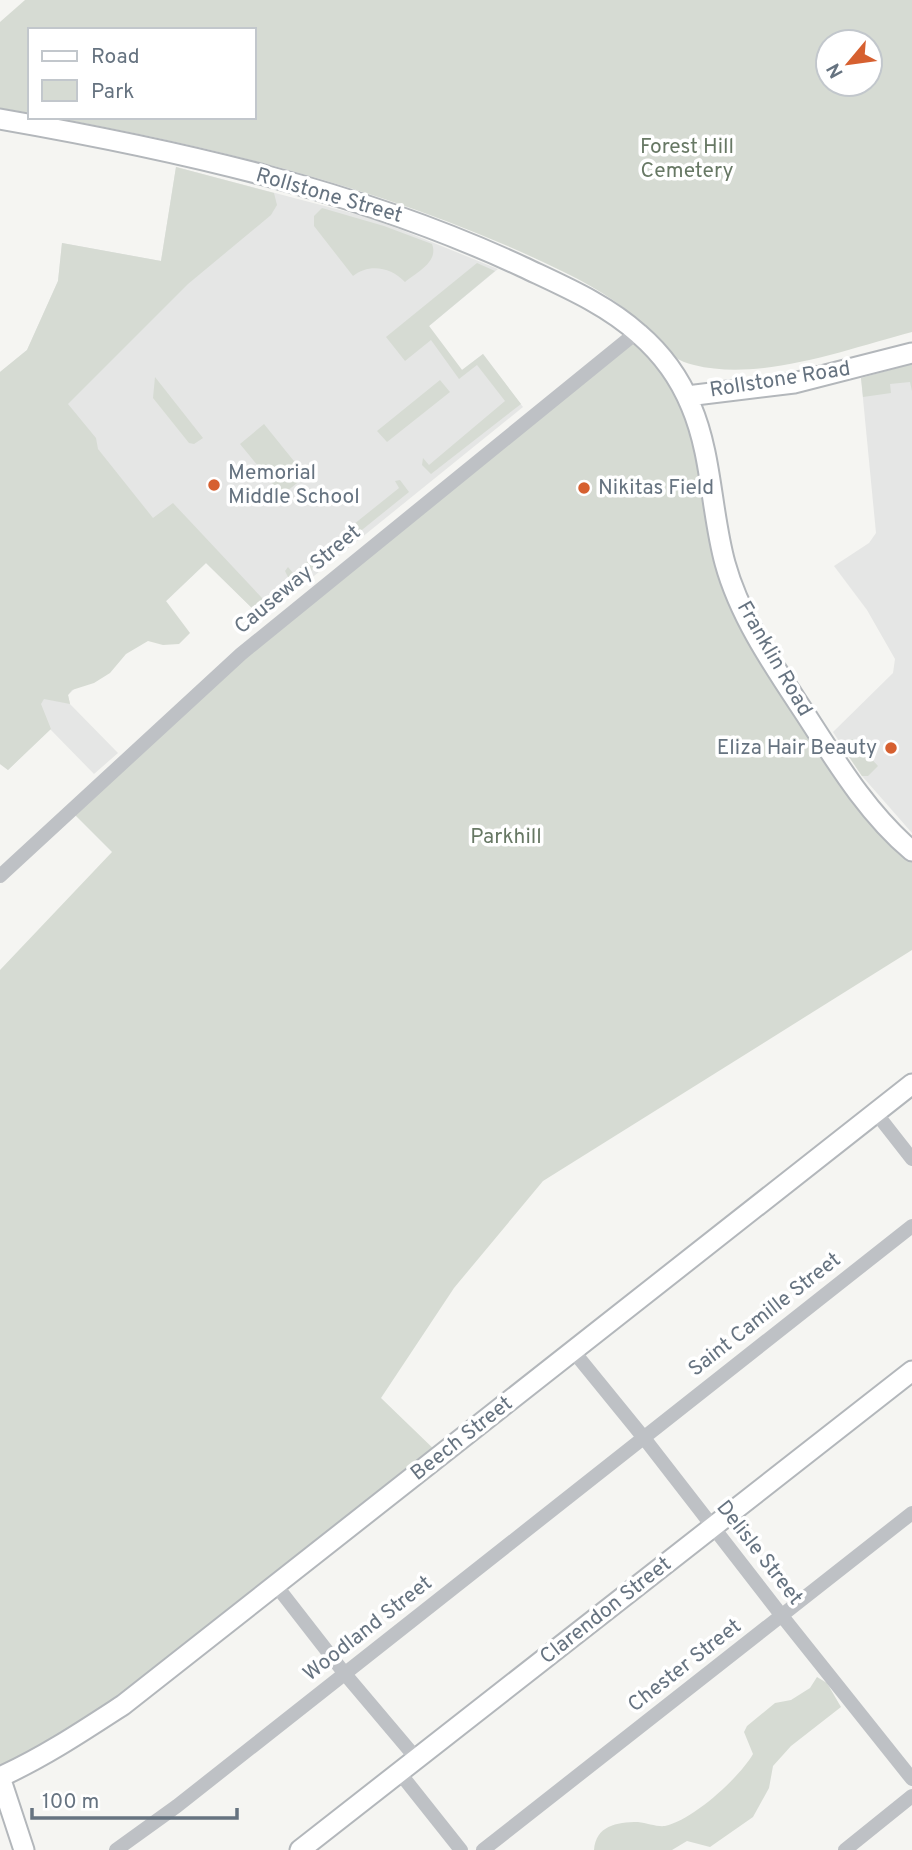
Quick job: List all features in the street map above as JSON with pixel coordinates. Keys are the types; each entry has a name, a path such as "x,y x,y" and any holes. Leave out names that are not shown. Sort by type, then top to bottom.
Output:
{"street":[{"name":"Rollstone Street","path":"0,119 166,151 381,210 473,244 562,285 600,306 637,332"},
{"name":"Rollstone Road","path":"637,332 674,374 687,396 794,383 912,353"},
{"name":"Causeway Street","path":"0,876 259,639 637,332"},
{"name":"Franklin Road","path":"687,396 702,438 726,566 755,634 819,736 873,812 912,851"},
{"name":"Beech Street","path":"0,1777 42,1756 123,1705 912,1084"},
{"path":"876,1113 912,1159"},
{"name":"Saint Camille Street","path":"644,1437 912,1226"},
{"name":"Delisle Street","path":"574,1352 644,1437 912,1779"},
{"name":"Clarendon Street","path":"300,1850 912,1371"},
{"name":"Woodland Street","path":"116,1850 167,1815 644,1437"},
{"name":"Chester Street","path":"483,1850 912,1513"},
{"path":"275,1584 345,1674 416,1758"},
{"path":"399,1772 461,1850"},
{"path":"0,1777 24,1850"},
{"path":"845,1850 912,1796"}],"shaded area":[{"name":"Memorial Middle School","path":"176,167 363,216 498,269 429,326 462,370 483,354 523,407 262,618 206,563 68,695 70,704 118,753 94,774 50,729 8,770 0,764 0,372 27,350 58,281 62,243 161,261"},
{"path":"912,364 912,833 862,776 833,732 893,673 895,659 867,610 834,566 869,543 876,533 861,378"}],"green space":[{"name":"Forest Hill Cemetery","path":"25,0 912,0 912,332 775,367 720,369 694,365 683,362 667,351 642,323 613,300 543,262 484,236 364,192 302,174 178,142 62,119 256,119 256,28 28,28 28,113 0,108 0,22"},
{"path":"176,167 274,193 277,205 271,215 188,284 68,404 96,438 98,449 153,518 173,503 262,598 262,606 257,613 206,563 166,601 190,633 179,644 163,645 148,641 126,654 110,673 94,683 72,690 68,695 70,704 44,699 41,704 51,729 8,770 0,764 0,372 27,350 58,281 62,243 161,261"},
{"path":"322,208 384,226 432,244 430,261 405,282 380,268 366,269 353,276 314,226 314,216"},
{"path":"477,263 495,271 429,326 462,370 483,354 521,404 431,474 422,465 423,458 429,465 505,401 477,365 459,379 431,340 405,361 386,337"},
{"name":"Parkhill","path":"637,332 687,396 717,528 755,634 912,851 912,950 543,1181 454,1288 381,1398 440,1455 170,1668 0,1777 0,970 112,852 71,811 276,625"},
{"path":"912,364 912,391 910,382 890,384 891,393 863,397 861,378"},
{"path":"155,377 203,438 194,444 189,443 153,398"},
{"path":"440,380 450,392 387,442 377,431"},
{"path":"264,424 306,476 282,495 240,444"},
{"path":"400,480 409,492 296,583 288,577 285,571 288,567 293,573 399,488 395,481"},
{"path":"851,739 878,766 868,776 862,776 847,754 843,743"},
{"path":"817,1677 827,1683 841,1707 791,1746 773,1766 769,1788 753,1817 710,1847 687,1841 672,1850 594,1850 599,1835 608,1827 638,1822 665,1826 689,1816 714,1797 737,1775 753,1754 744,1732 747,1726 775,1703 791,1700 810,1688"}],"place":[{"name":"Memorial Middle School","path":"214,485"},
{"name":"Nikitas Field","path":"584,488"},
{"name":"Eliza Hair Beauty","path":"891,748"}]}
